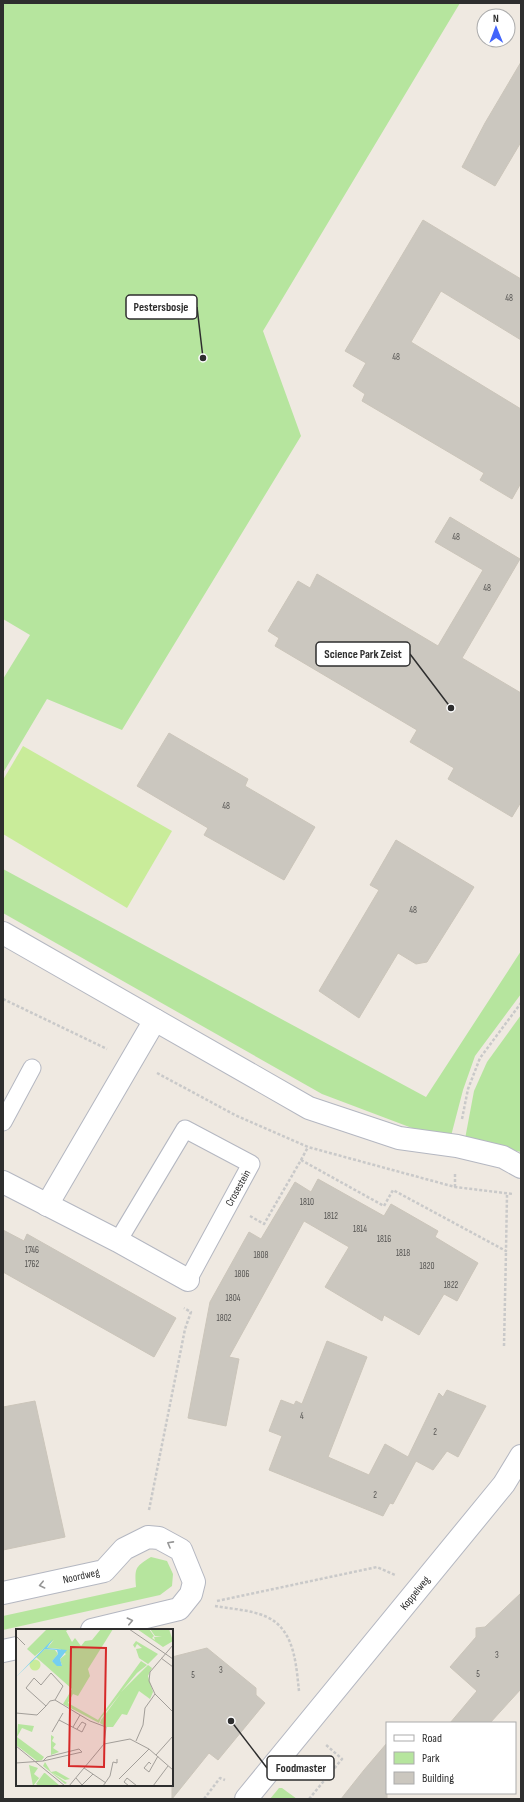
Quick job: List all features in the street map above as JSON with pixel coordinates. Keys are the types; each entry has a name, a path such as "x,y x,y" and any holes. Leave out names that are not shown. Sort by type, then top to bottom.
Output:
{"street":[{"path":"3,933 309,1108 399,1138 457,1146 503,1157 521,1167"},
{"path":"47,1205 155,1020"},
{"name":"Crosestein","path":"3,1182 118,1241 188,1280"},
{"name":"Koppelweg","path":"246,1799 504,1484 521,1456"},
{"name":"Noordweg","path":"3,1593 104,1570 124,1548 148,1537 159,1538 181,1550 194,1582 191,1594 179,1610"},
{"path":"96,1629 179,1610"},
{"path":"3,1651 16,1648"}],"lane":[{"path":"3,1122 32,1068"},
{"name":"Crosestein","path":"118,1241 185,1129 251,1164 188,1280"}],"path":[{"path":"3,999 132,1060 235,1115 308,1147 455,1186 507,1195 514,1194"},
{"path":"455,1186 457,1146 468,1089 480,1058 521,1003"},
{"path":"248,1216 264,1224 308,1147"},
{"path":"301,1160 384,1206 393,1190 506,1251"},
{"path":"504,1346 507,1195"},
{"path":"178,1304 191,1312"},
{"path":"148,1512 184,1329 195,1306"},
{"path":"179,1610 377,1567 421,1586"},
{"path":"203,1604 268,1617 280,1627 294,1651 299,1696 306,1726 342,1758 309,1799"}],"green space":[{"path":"3,3 460,3 263,331 301,436 122,730 47,699 3,773 3,679 30,635 3,619"},
{"path":"23,746 172,831 127,908 3,834 3,780"},
{"path":"3,869 426,1097 521,951 521,994 475,1056 463,1090 451,1136 412,1128 322,1094 3,913"},
{"path":"521,1015 521,1152 465,1139 474,1091 487,1062"},
{"path":"151,1557 167,1561 173,1574 172,1586 160,1595 3,1630 3,1616 136,1587 137,1569 141,1563"},
{"path":"279,1788 282,1788 297,1799 270,1799"}],"building":[{"path":"521,62 521,142 495,186 462,167 485,123"},
{"path":"423,220 521,279 521,340 441,291 411,342 521,409 521,483 512,499 480,480 484,473 362,401 365,394 353,386 366,363 345,351"},
{"path":"450,517 520,559 462,658 521,693 521,802 512,817 448,779 454,768 410,742 417,730 275,646 279,638 268,631 298,581 310,588 317,574 438,646 483,570 435,542"},
{"path":"169,733 248,779 245,786 315,827 284,880 204,835 208,828 137,786"},
{"path":"396,840 474,887 427,962 416,964 398,953 359,1018 319,991 379,890 370,885"},
{"path":"318,1179 384,1216 391,1204 438,1231 435,1237 478,1263 457,1301 444,1294 419,1335 384,1315 382,1321 325,1287 349,1247 304,1221 229,1357 239,1359 226,1426 188,1418 210,1302 249,1232 261,1239 295,1182 311,1192"},
{"path":"3,1230 24,1241 27,1234 176,1318 154,1357 3,1272"},
{"path":"327,1341 367,1357 328,1457 369,1475 385,1444 408,1457 439,1393 443,1397 447,1390 486,1406 458,1457 447,1451 433,1470 416,1461 393,1504 390,1503 383,1516 269,1470 282,1436 269,1431 281,1400 294,1405 296,1401 302,1404"},
{"path":"35,1401 65,1537 3,1550 3,1407"},
{"path":"521,1593 521,1689 491,1722 451,1722 477,1691 450,1667 476,1637 476,1628 485,1627"},
{"path":"207,1648 256,1688 256,1695 265,1703 218,1760 209,1753 172,1799 173,1786 173,1657"},
{"path":"386,1744 387,1799 341,1799"}],"place":[{"name":"Pestersbosje","path":"203,358"},
{"name":"Science Park Zeist","path":"451,708"},
{"name":"Foodmaster","path":"231,1721"}]}
